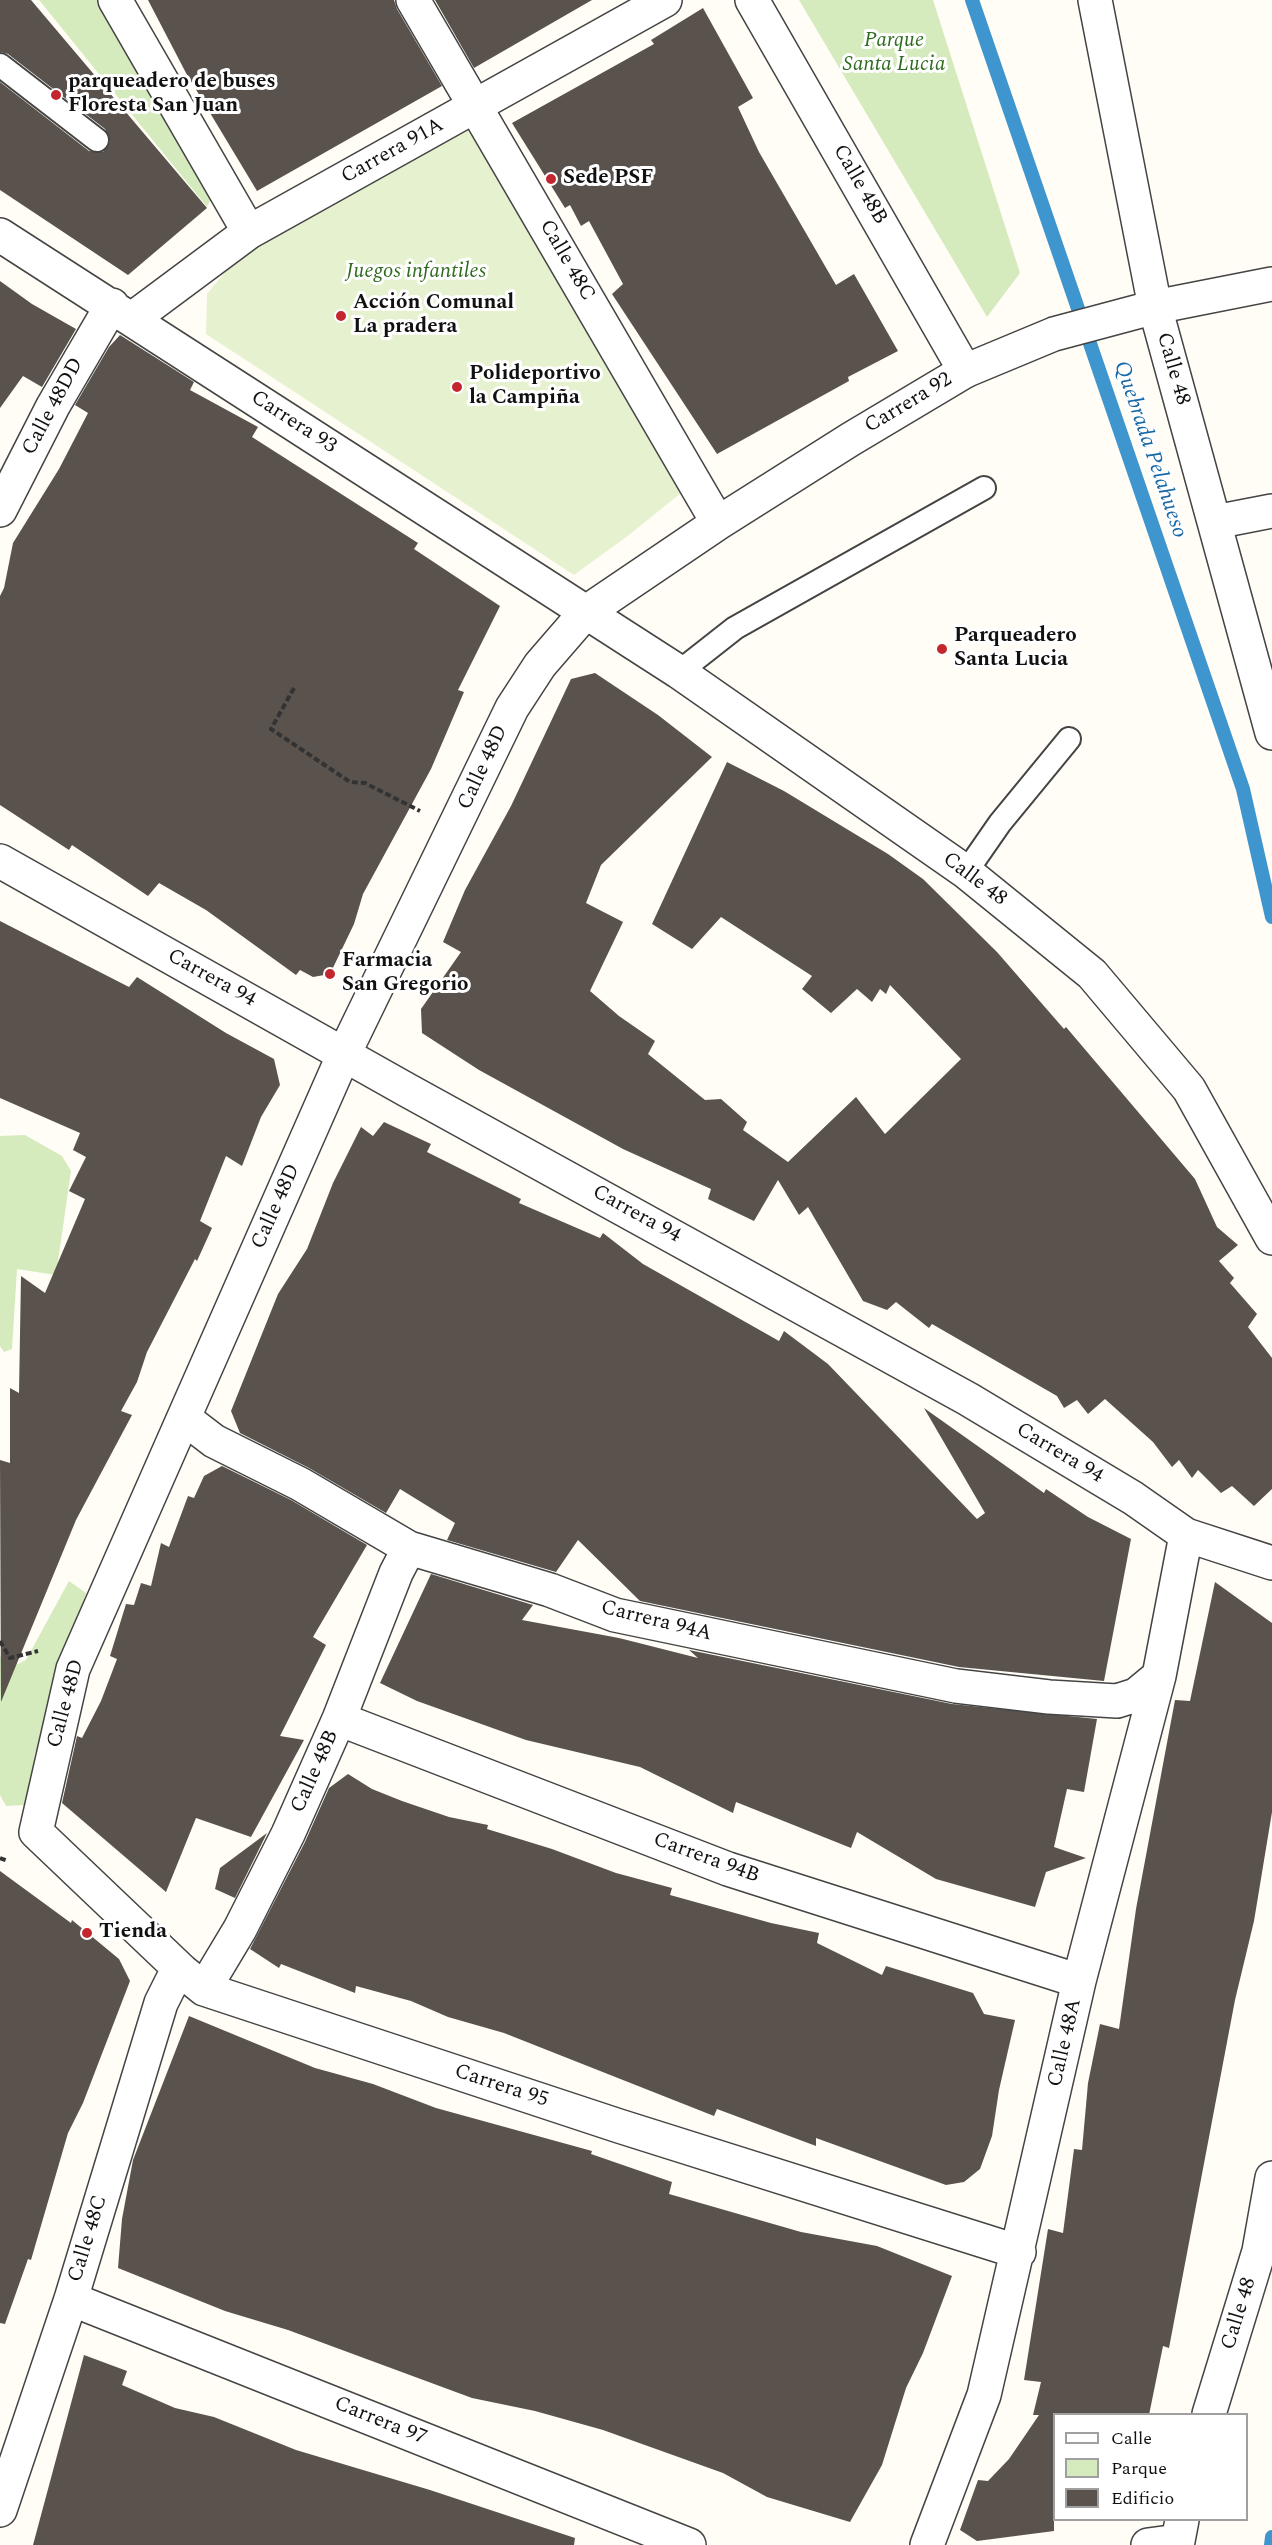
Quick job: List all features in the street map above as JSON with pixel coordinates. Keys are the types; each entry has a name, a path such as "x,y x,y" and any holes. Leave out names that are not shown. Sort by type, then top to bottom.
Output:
{"street":[{"path":"115,0 249,232"},
{"name":"Calle 48C","path":"413,0 718,523"},
{"name":"Carrera 91A","path":"122,312 249,232 665,0"},
{"name":"Calle 48B","path":"752,0 965,371"},
{"name":"Calle 48","path":"1095,0 1155,307 1270,714"},
{"name":"Carrera 93","path":"0,235 585,613"},
{"name":"Carrera 92","path":"585,613 718,523 965,371 1054,334 1155,307 1272,284"},
{"name":"Calle 48DD","path":"0,510 53,406 122,312"},
{"path":"1215,522 1272,511"},
{"name":"Calle 48","path":"585,613 679,672 966,872 1092,974 1189,1089 1272,1238"},
{"name":"Calle 48D","path":"36,1832 73,1669 344,1054 456,829 512,708 540,665 585,613"},
{"name":"Carrera 94","path":"0,861 968,1399 1133,1498 1186,1535 1272,1563"},
{"name":"Carrera 94A","path":"184,1418 214,1441 300,1484 409,1548 550,1590 615,1615 956,1686 1049,1697 1117,1701 1136,1695 1160,1676"},
{"name":"Calle 48A","path":"927,2545 984,2395 1019,2252 1079,1981 1160,1676 1186,1535"},
{"name":"Calle 48B","path":"193,1980 240,1929 288,1834 339,1719 396,1573 409,1548"},
{"name":"Carrera 94B","path":"339,1719 729,1869 1079,1981"},
{"name":"Carrera 95","path":"36,1832 193,1980 607,2123 1019,2252"},
{"name":"Calle 48C","path":"0,2510 70,2299 161,2003 174,1977 193,1980"},
{"name":"Calle 48","path":"1210,2413 1259,2251 1272,2178"},
{"name":"Carrera 97","path":"70,2299 689,2545"}],"lane":[{"path":"0,65 97,140"},
{"path":"679,672 735,628 984,488"},
{"path":"966,872 1000,823 1069,739"}],"path":[{"path":"294,688 271,729 350,782 365,783 456,829"}],"green space":[{"path":"39,0 97,0 212,196 207,207"},
{"name":"Parque Santa Lucia","path":"799,0 933,0 1020,273 987,317"},
{"name":"Polideportivo la Campiña","path":"468,131 487,154 686,489 574,575 206,334 207,294 244,249"},
{"path":"25,1135 62,1156 71,1171 56,1275 17,1269 12,1349 4,1352 0,1346 0,1136"},
{"path":"69,1581 86,1593 34,1757 32,1799 24,1805 6,1806 0,1795 0,1656 10,1668 26,1660"}],"building":[{"name":"parqueadero de buses Floresta San Juan","path":"0,0 31,0 207,208 128,275 0,190 0,82 89,151 103,152 110,141 105,129 8,54 0,52"},
{"path":"148,0 394,0 442,86 257,191 186,73"},
{"path":"435,0 592,0 474,68"},
{"path":"703,8 753,98 738,107 759,152 836,285 854,274 898,351 848,377 849,381 717,454 612,294 623,284 589,221 581,226 570,205 565,208 512,123 654,44 651,40"},
{"path":"0,281 32,304 76,329 42,387 23,376 0,408"},
{"path":"120,335 194,382 190,390 258,427 252,437 418,543 414,549 500,606 458,690 464,692 431,769 363,894 354,924 330,974 313,977 300,970 296,975 206,910 159,883 148,896 72,845 69,850 0,805 0,596 4,588 13,543 59,469 88,413 75,405 109,347"},
{"path":"595,673 658,715 712,757 601,865 586,903 623,922 590,991 619,1016 655,1041 648,1054 705,1100 721,1099 747,1122 743,1130 788,1162 856,1097 885,1134 961,1059 890,985 886,994 880,989 872,1002 857,989 831,1013 802,989 812,976 721,917 692,949 652,924 727,762 784,791 888,854 923,879 997,952 1064,1029 1066,1027 1195,1179 1217,1227 1238,1245 1219,1261 1234,1278 1230,1283 1257,1314 1248,1327 1272,1358 1272,1489 1254,1506 1232,1486 1221,1493 1198,1470 1192,1478 1179,1460 1172,1467 1153,1442 1105,1399 1088,1414 1077,1400 1064,1408 1057,1396 932,1324 929,1328 896,1302 887,1310 863,1301 808,1207 799,1215 778,1180 754,1221 708,1199 711,1189 623,1149 479,1070 422,1033 421,1009 461,952 443,942 465,890 511,806 571,679"},
{"path":"0,921 129,987 137,977 226,1033 274,1059 280,1085 261,1117 242,1166 226,1156 200,1221 212,1228 197,1261 195,1259 147,1352 137,1382 121,1411 132,1415 76,1520 1,1702 0,1460 10,1463 10,1388 19,1393 21,1276 45,1293 85,1199 69,1191 86,1157 73,1150 80,1133 0,1098"},
{"path":"384,1122 431,1144 427,1152 521,1199 519,1203 600,1238 603,1233 643,1264 779,1341 784,1331 828,1364 977,1519 985,1513 924,1408 1044,1493 1046,1489 1088,1517 1131,1539 1104,1681 959,1667 640,1601 578,1540 556,1572 447,1540 455,1523 400,1489 386,1513 309,1468 240,1433 231,1411 278,1294 307,1249 333,1183 361,1127 373,1136"},
{"path":"222,1466 291,1500 367,1545 313,1637 326,1645 280,1736 304,1740 251,1837 196,1818 166,1892 62,1803 77,1736 82,1738 101,1701 117,1659 110,1656 126,1604 134,1605 141,1583 151,1586 161,1543 169,1547 188,1496 194,1498 204,1476"},
{"path":"431,1574 533,1605 522,1620 619,1638 698,1658 689,1650 952,1704 1097,1719 1084,1792 1067,1789 1054,1847 1086,1858 1046,1872 1035,1907 936,1879 857,1832 851,1848 736,1802 733,1813 640,1767 526,1740 417,1701 380,1683"},
{"path":"1215,1582 1272,1623 1272,1812 1254,1921 1235,2000 1169,2348 1163,2346 1149,2413 1053,2413 1054,2531 977,2541 960,2530 978,2480 988,2481 1009,2459 1039,2415 1033,2415 1041,2382 1024,2380 1048,2229 1063,2233 1074,2149 1082,2150 1088,2083 1100,2024 1119,2029 1136,1909 1175,1700 1190,1701"},
{"path":"348,1774 372,1789 402,1801 449,1817 488,1825 487,1829 552,1849 616,1873 672,1888 670,1895 771,1923 819,1933 817,1943 882,1975 886,1966 973,1993 984,2014 1015,2020 999,2090 992,2136 980,2169 964,2182 946,2185 816,2138 816,2146 717,2109 714,2116 504,2033 448,2017 411,2001 356,1986 355,1993 281,1964 279,1968 250,1949 305,1842 329,1788"},
{"path":"267,1833 235,1898 215,1889 220,1868"},
{"path":"0,1871 71,1923 72,1920 119,1959 130,1981 83,2103 68,2133 31,2260 28,2259 5,2324 0,2323"},
{"path":"189,2016 315,2068 373,2084 436,2108 592,2151 591,2154 672,2182 669,2194 801,2232 877,2246 952,2276 923,2353 906,2388 882,2465 850,2522 767,2497 723,2473 603,2430 535,2411 472,2398 288,2330 225,2311 118,2268 122,2219 133,2160"},
{"path":"84,2355 127,2371 122,2385 175,2408 214,2417 296,2450 430,2490 575,2538 574,2545 33,2545"}],"waterway":[{"name":"Quebrada Pelahueso","path":"972,0 1243,789 1272,917"},
{"name":"Quebrada Pelahueso","path":"1271,2545 1272,2537"}],"place":[{"name":"parqueadero de buses Floresta San Juan","path":"56,95"},
{"name":"Sede PSF","path":"551,179"},
{"name":"Acción Comunal La pradera","path":"341,316"},
{"name":"Polideportivo la Campiña","path":"457,387"},
{"name":"Parqueadero Santa Lucia","path":"942,649"},
{"name":"Farmacia San Gregorio","path":"330,974"},
{"name":"Tienda","path":"87,1933"}],"park label":[{"name":"Juegos infantiles","path":"416,273"}]}
